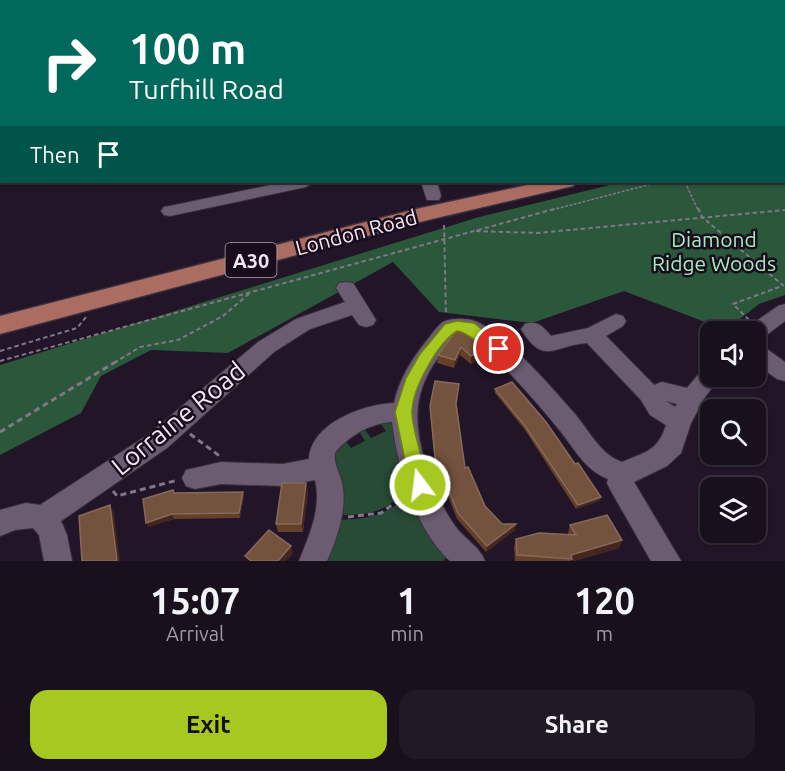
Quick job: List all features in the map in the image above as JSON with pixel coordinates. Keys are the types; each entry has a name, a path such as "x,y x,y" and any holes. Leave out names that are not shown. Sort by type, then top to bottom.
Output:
{"main road":[{"name":"London Road","path":"0,325 487,198 503,197 562,183"},
{"name":"London Road","path":"0,342 288,258 491,204 503,197"}],"street":[{"path":"170,211 191,210 302,183"},
{"name":"Lorraine Road","path":"43,518 159,441 266,347 303,324 356,305"},
{"path":"766,325 785,311"},
{"path":"532,329 548,345 577,336 592,335 616,321"},
{"path":"471,561 445,536 427,504 412,459 403,412 414,378 425,358 454,326 469,327 499,349 563,417 590,454 604,466 623,473 658,458 672,446 680,420 702,387"},
{"path":"592,335 644,390 652,395 654,405 680,420"},
{"path":"766,360 785,373"},
{"path":"652,395 662,391 693,399"},
{"path":"313,561 329,517 331,488 322,454 328,442 376,414 403,412"},
{"path":"195,478 221,473 283,475 324,467"},
{"path":"623,473 620,483 667,561"},
{"path":"0,523 27,515 43,518 53,529 58,561"}],"path":[{"path":"0,361 446,237 656,183"},
{"path":"685,183 702,217 784,286"},
{"path":"473,231 537,233 785,210"},
{"path":"444,225 446,316 454,326"},
{"path":"749,321 733,304 784,286"},
{"path":"0,432 140,347 178,340 223,316 254,290"},
{"path":"0,351 77,328 86,318"},
{"path":"184,431 220,454 221,473"},
{"path":"112,489 117,496 158,484 195,478"},
{"path":"338,518 381,513 407,493"}],"green space":[{"name":"Diamond Ridge Woods","path":"618,183 785,183 785,295 759,304 737,321 702,321 624,291 532,323 439,312 393,262 228,353 151,350 101,376 81,413 0,455 0,365 479,217"},
{"path":"378,420 396,421 401,472 409,486 393,502 376,511 334,515 334,443 343,438 351,448 365,441 358,430 363,427 371,438 386,431"},
{"path":"413,491 450,554 443,561 320,561 332,520 357,519 376,515 394,506"}],"building":[{"path":"458,328 485,348 471,356 461,347 455,360 438,355"},
{"path":"435,381 459,384 456,404 465,468 468,467 485,506 502,524 516,524 487,546 458,513 435,457 430,406"},
{"path":"512,382 546,422 575,464 578,463 601,497 578,505 525,426 495,389"},
{"path":"282,483 306,483 301,524 276,524"},
{"path":"173,490 174,493 243,492 239,513 172,514 146,523 143,499"},
{"path":"110,505 117,561 82,561 79,516"},
{"path":"607,515 622,540 571,555 572,559 517,555 516,539 539,533 576,535 570,525"},
{"path":"269,530 291,546 278,561 251,561 245,556"}],"route":[{"path":"420,485 412,459 403,412 414,378 425,358 450,327 457,326 469,327 499,349"}]}
